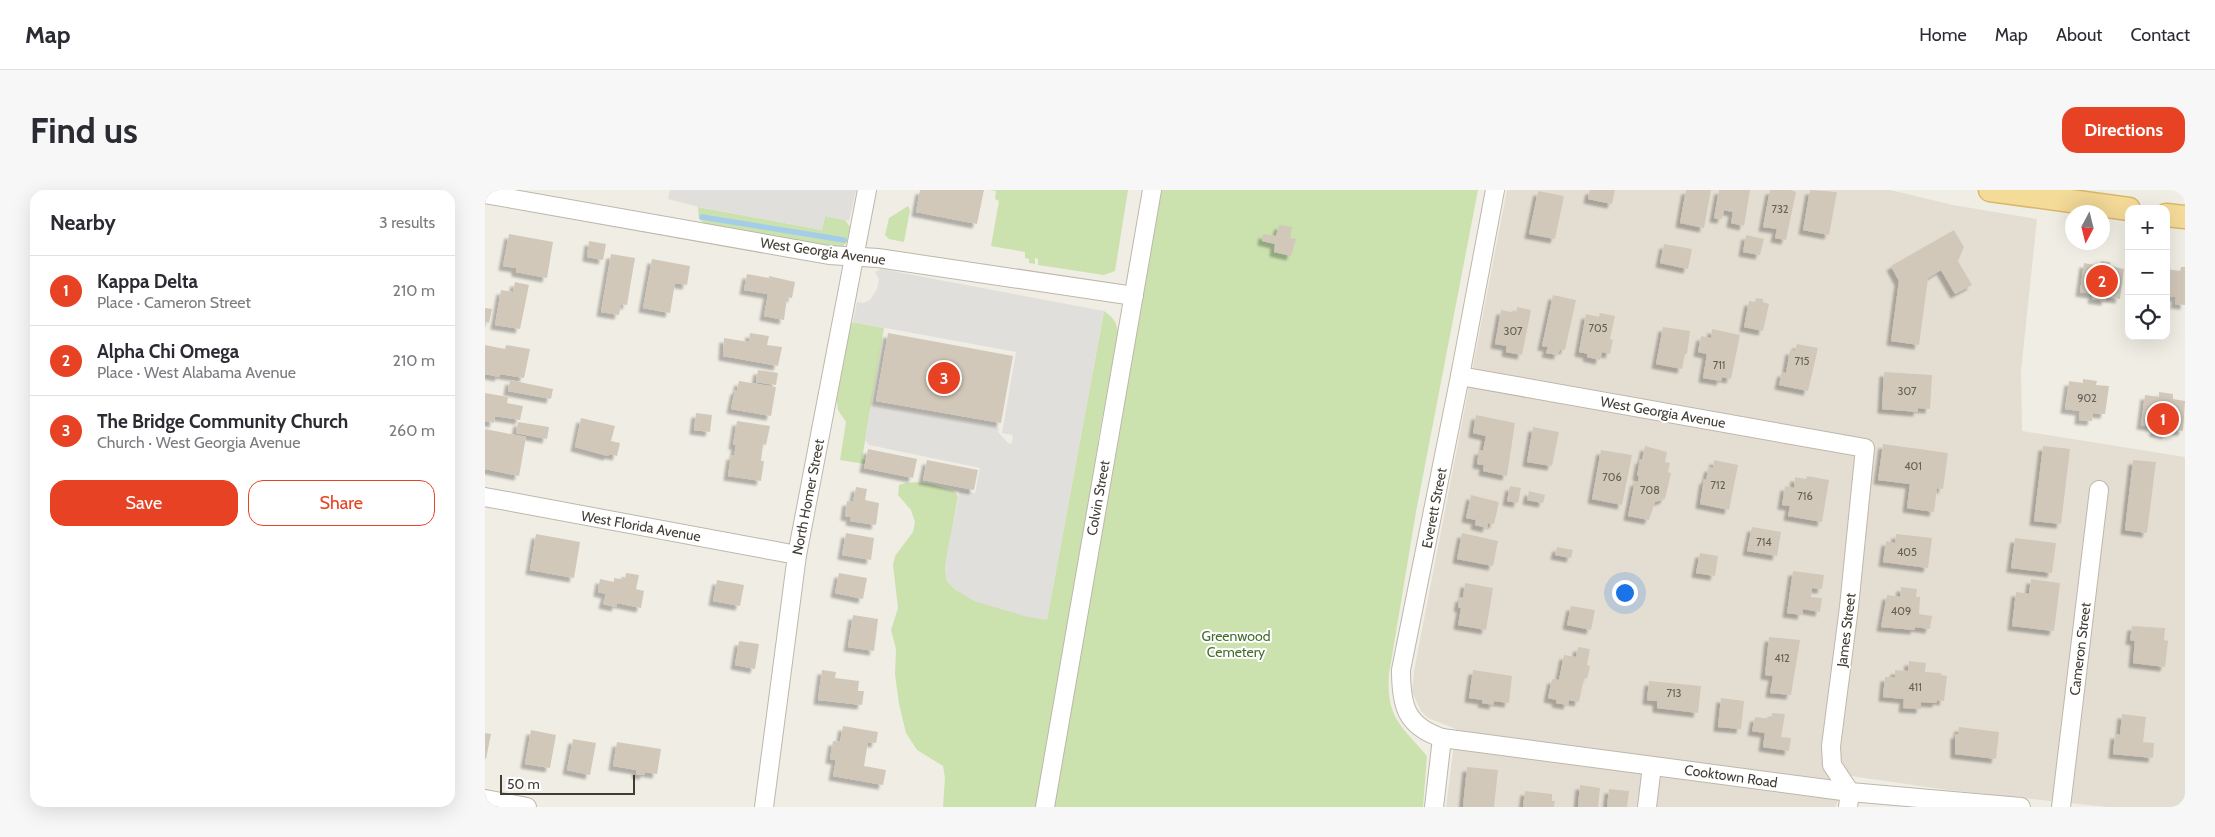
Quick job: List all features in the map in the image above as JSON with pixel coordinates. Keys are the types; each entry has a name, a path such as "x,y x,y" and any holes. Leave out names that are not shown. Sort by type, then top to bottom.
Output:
{"main road":[{"path":"1990,190 2125,208"},
{"path":"2170,215 2185,217"}],"street":[{"name":"North Homer Street","path":"764,807 797,555 867,190"},
{"name":"Colvin Street","path":"1045,807 1152,190"},
{"name":"Everett Street","path":"1442,738 1417,726 1407,713 1401,694 1401,670 1495,190"},
{"name":"West Georgia Avenue","path":"485,194 829,255 878,258 1133,296"},
{"name":"West Georgia Avenue","path":"1460,376 1865,448"},
{"name":"James Street","path":"1849,799 1832,765 1831,746 1849,607 1865,448"},
{"name":"Cameron Street","path":"2061,807 2099,490"},
{"name":"West Florida Avenue","path":"485,497 797,555"},
{"name":"Cooktown Road","path":"1442,738 1652,766 1849,799 2021,807"},
{"path":"1434,807 1442,738"},
{"path":"1647,807 1652,766"},
{"path":"485,799 527,807"}],"shaded area":[{"path":"670,190 856,190 849,221 825,216 822,230 699,207 668,199"},
{"path":"1507,190 1890,190 1953,205 2037,219 2021,371 2022,431 2185,457 2185,807 2107,807 1948,790 1851,776 1835,807 1446,807 1456,729 1428,718 1421,711 1412,692 1414,671"},
{"path":"881,269 1104,311 1047,620 1028,617 974,601 956,590 947,581 945,569 947,553 960,490 975,493 980,468 869,445 865,440 871,405 999,428 998,432 1009,444 1012,443 1013,438 1012,435 1002,433 1016,352 853,322 857,302 863,303 870,300 877,289 879,280 875,272"}],"green space":[{"path":"989,190 1128,190 1115,271 1104,275 1038,265 1038,259 1035,258 1035,264 1029,263 1029,259 1025,258 1025,252 991,246 999,201 995,199 996,191"},
{"name":"Greenwood Cemetery","path":"1160,190 1478,190 1416,512 1389,674 1390,701 1397,720 1427,756 1423,807 943,807 945,778 943,766 917,750 906,733 899,704 895,674 896,649 891,630 898,608 893,565 895,556 913,532 915,522 911,510 898,495 899,485 913,482 927,484 954,491 958,496 945,569 947,581 956,590 1047,619 1104,311 1114,321 1118,334 1098,441 1098,453"},
{"path":"908,206 910,210 904,242 889,239 885,235 889,218"},
{"path":"698,207 822,230 825,216 845,220 851,228 850,239 843,246 828,247 705,224 699,219"},
{"path":"853,322 884,328 862,459 866,460 865,464 840,460 846,422 838,410 836,395 849,327"}],"building":[{"path":"920,190 984,190 977,224 916,212"},
{"path":"1590,190 1615,190 1612,204 1588,199"},
{"path":"1686,190 1711,190 1704,228 1680,223"},
{"path":"1719,190 1750,190 1744,226 1731,223 1733,212 1724,210 1722,219 1714,218"},
{"path":"1770,190 1791,190 1796,192 1786,240 1775,238 1777,229 1763,227"},
{"path":"1810,190 1837,192 1829,235 1803,230"},
{"path":"1538,191 1564,196 1555,239 1529,234"},
{"path":"1279,225 1292,227 1290,238 1296,239 1291,256 1274,252 1275,244 1262,241 1263,234 1276,236"},
{"path":"1954,230 1964,247 1958,261 1972,285 1955,294 1941,270 1928,278 1919,345 1891,341 1899,281 1891,266"},
{"path":"509,234 553,242 547,278 516,272 516,268 503,266"},
{"path":"1746,235 1764,239 1760,255 1743,252"},
{"path":"589,241 606,244 603,260 587,257"},
{"path":"1664,244 1692,249 1688,269 1660,263"},
{"path":"611,254 635,258 627,305 621,304 619,315 601,312"},
{"path":"652,259 690,266 687,285 675,283 670,313 643,308"},
{"path":"2101,261 2110,262 2110,266 2124,269 2120,299 2106,297 2106,301 2092,299 2093,294 2080,292 2084,263 2100,266"},
{"path":"2181,267 2185,267 2185,305 2175,304 2176,297 2170,296 2170,270 2180,271"},
{"path":"747,274 769,278 769,276 795,282 792,298 787,297 784,320 764,316 768,294 744,290"},
{"path":"515,282 529,285 520,329 495,325 501,290 513,292"},
{"path":"1553,295 1576,300 1565,350 1560,349 1558,355 1546,353 1548,347 1542,346"},
{"path":"1756,298 1763,299 1763,302 1769,304 1763,331 1744,327 1749,301 1755,302"},
{"path":"1517,307 1531,310 1522,355 1506,352 1507,346 1495,344 1501,310 1516,313"},
{"path":"485,308 492,309 489,323 485,322"},
{"path":"1600,313 1615,316 1610,339 1613,340 1610,354 1602,352 1600,360 1587,357 1588,354 1579,352 1586,314 1599,317"},
{"path":"1663,327 1690,331 1687,354 1685,354 1682,369 1656,364"},
{"path":"1712,329 1740,335 1731,379 1722,377 1721,381 1703,378 1707,354 1698,352 1701,336 1711,338"},
{"path":"750,333 769,336 767,345 782,347 778,366 723,356 724,338 749,342"},
{"path":"888,333 1013,356 1001,423 876,401"},
{"path":"1797,344 1818,348 1808,391 1779,385 1782,372 1786,373 1790,350 1795,351"},
{"path":"485,345 505,349 506,345 530,349 524,378 500,374 499,377 485,374"},
{"path":"758,370 778,373 776,385 756,382"},
{"path":"1884,372 1932,375 1930,409 1918,408 1918,412 1882,409"},
{"path":"2083,379 2097,381 2096,385 2109,386 2105,414 2093,413 2092,421 2079,420 2080,411 2065,409 2069,381 2083,383"},
{"path":"510,380 553,389 551,399 508,391"},
{"path":"739,381 776,387 771,416 731,409"},
{"path":"2159,392 2173,394 2173,399 2185,401 2183,431 2167,429 2167,434 2154,432 2155,427 2141,425 2145,395 2159,397"},
{"path":"485,393 508,397 507,403 523,406 520,420 495,416 494,423 485,421"},
{"path":"696,413 712,415 710,432 694,430"},
{"path":"1476,415 1515,423 1507,476 1483,471 1484,465 1477,464 1479,450 1483,451 1486,436 1473,433"},
{"path":"581,418 615,426 611,441 620,443 617,456 609,454 608,456 575,447"},
{"path":"737,421 770,426 766,445 763,444 761,461 764,461 761,481 728,476 731,455 734,456 736,445 733,445"},
{"path":"518,422 549,427 547,439 516,433"},
{"path":"1533,427 1559,432 1552,466 1527,462"},
{"path":"485,429 526,437 519,476 485,469"},
{"path":"1883,444 1948,453 1943,489 1937,488 1934,512 1907,508 1910,484 1878,480"},
{"path":"1645,446 1667,452 1665,462 1670,463 1668,472 1671,473 1665,499 1655,502 1649,520 1628,516 1635,481 1638,482 1639,476 1637,476 1640,459 1642,460"},
{"path":"2043,446 2070,449 2061,524 2034,521"},
{"path":"868,449 917,459 913,478 864,468"},
{"path":"1601,450 1632,455 1622,505 1592,499"},
{"path":"927,460 978,470 974,490 923,480"},
{"path":"1714,460 1738,465 1729,510 1700,504 1704,479 1706,480 1709,467 1713,468"},
{"path":"2133,460 2156,462 2147,533 2125,530"},
{"path":"1807,476 1829,480 1822,522 1788,516 1790,506 1782,505 1785,486 1794,488 1795,477 1806,479"},
{"path":"1510,486 1521,488 1518,503 1507,501"},
{"path":"856,487 867,489 865,500 879,503 876,525 850,521 851,517 845,516 847,501 853,502"},
{"path":"1529,491 1545,495 1543,503 1527,500"},
{"path":"1471,495 1499,502 1494,524 1488,523 1487,528 1475,525 1476,520 1466,518"},
{"path":"1752,527 1781,532 1777,556 1747,551"},
{"path":"846,533 874,538 871,560 842,555"},
{"path":"1462,533 1498,541 1493,566 1457,559"},
{"path":"536,534 580,542 574,578 530,570"},
{"path":"1896,534 1932,538 1928,568 1883,562 1886,541 1895,543"},
{"path":"2015,538 2056,543 2052,573 2011,568"},
{"path":"1557,547 1573,550 1571,558 1555,555"},
{"path":"1700,553 1718,556 1715,576 1696,573"},
{"path":"1793,571 1824,575 1822,589 1812,588 1811,597 1822,598 1820,612 1803,609 1802,615 1787,613"},
{"path":"626,573 639,575 636,589 644,591 641,608 617,603 616,607 603,604 606,594 598,592 600,579 614,582 614,578 625,580"},
{"path":"839,573 867,578 863,599 835,593"},
{"path":"2031,579 2060,583 2054,631 2012,626 2016,592 2029,594"},
{"path":"717,580 744,585 740,606 713,601"},
{"path":"1465,583 1493,588 1486,630 1458,625 1461,608 1458,607 1460,597 1463,598"},
{"path":"1901,587 1917,589 1916,597 1920,597 1919,614 1932,616 1930,629 1915,627 1915,630 1881,627 1887,595 1900,597"},
{"path":"1571,606 1595,610 1591,630 1567,625"},
{"path":"853,615 878,619 874,651 848,647"},
{"path":"2132,626 2165,628 2164,640 2168,641 2165,667 2133,663 2135,641 2130,640"},
{"path":"1769,637 1800,640 1791,695 1770,693 1773,676 1765,675"},
{"path":"739,641 759,644 755,669 735,665"},
{"path":"1578,647 1590,649 1587,665 1590,666 1587,679 1584,678 1579,702 1569,700 1568,705 1556,703 1557,700 1548,698 1552,679 1559,680 1564,655 1576,657"},
{"path":"1909,661 1926,663 1925,672 1941,673 1941,675 1947,676 1944,701 1937,700 1937,703 1921,702 1921,709 1903,708 1904,699 1883,697 1885,677 1895,677 1895,670 1908,671"},
{"path":"822,670 836,672 835,678 859,681 858,691 864,691 862,705 818,700"},
{"path":"1473,670 1512,676 1509,703 1494,701 1494,705 1482,703 1483,700 1469,698"},
{"path":"1649,681 1701,686 1698,713 1657,708 1657,701 1647,700"},
{"path":"1721,698 1744,701 1741,729 1718,727"},
{"path":"1772,713 1785,714 1781,737 1791,738 1789,751 1763,747 1765,733 1752,731 1755,717 1771,719"},
{"path":"2122,714 2146,717 2143,742 2154,743 2153,758 2113,754 2115,734 2120,735"},
{"path":"843,726 878,732 876,743 868,742 864,766 886,770 883,785 833,776 836,760 830,759 833,741 840,742"},
{"path":"1959,727 1999,732 1996,759 1955,754 1955,734 1958,734"},
{"path":"531,730 556,735 550,768 525,764"},
{"path":"485,733 491,734 486,759 485,759"},
{"path":"573,739 596,743 590,775 567,770"},
{"path":"617,742 661,749 657,774 645,772 644,775 636,774 637,770 613,766"},
{"path":"1467,767 1498,770 1494,807 1463,807"},
{"path":"1580,785 1600,788 1598,807 1578,807"},
{"path":"1609,789 1629,791 1627,807 1607,807"},
{"path":"1525,791 1552,794 1552,801 1555,801 1554,807 1523,807"}],"waterway":[{"path":"702,217 844,240"}],"place":[{"name":"Alpha Chi Omega","path":"2102,281"},
{"name":"The Bridge Community Church","path":"944,378"},
{"name":"Kappa Delta","path":"2163,419"}]}
